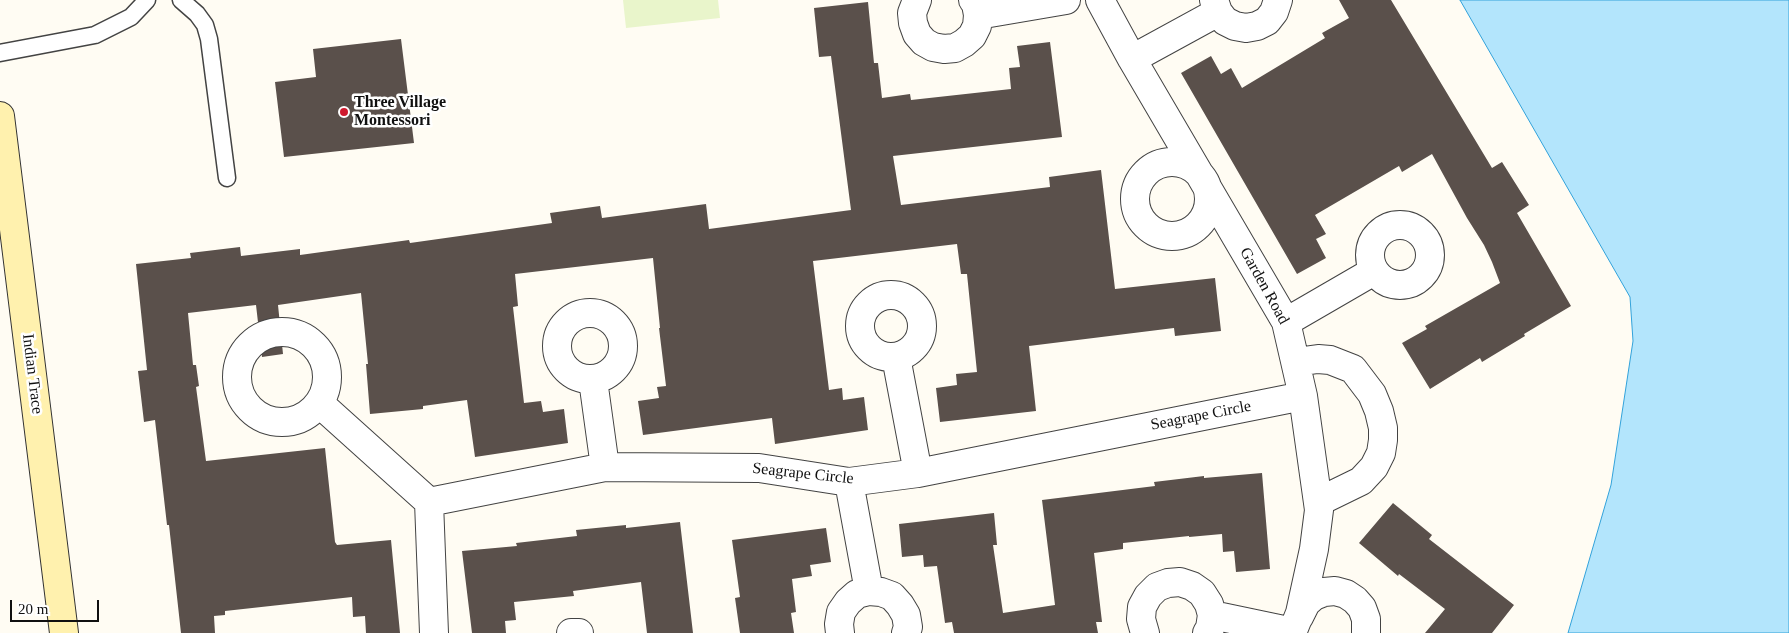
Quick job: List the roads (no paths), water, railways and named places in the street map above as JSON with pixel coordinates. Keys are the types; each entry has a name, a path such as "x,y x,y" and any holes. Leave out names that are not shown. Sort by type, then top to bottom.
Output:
{"main road":[{"name":"Indian Trace","path":"0,116 64,633"}],"street":[{"path":"916,0 912,13 917,34 924,42 933,47 944,49 955,48 972,36 977,26 976,8 1066,0"},
{"name":"Garden Road","path":"1100,0 1132,60 1286,322 1303,396 1318,502 1314,549 1296,628"},
{"path":"1132,60 1216,6 1225,21 1235,26 1246,28 1257,26 1267,21 1274,12 1278,0"},
{"path":"1286,322 1374,271"},
{"path":"896,357 918,473"},
{"path":"1296,362 1318,359 1330,360 1353,369 1372,394 1383,428 1384,440 1381,454 1374,467 1361,481 1318,502"},
{"path":"593,380 605,467"},
{"name":"Seagrape Circle","path":"429,502 605,467 760,468 849,482 918,473 1303,396"},
{"path":"319,403 429,502 434,633"},
{"path":"849,482 869,591"},
{"path":"1145,633 1140,619 1142,607 1148,596 1157,587 1168,582 1180,582 1192,586 1202,593 1209,604 1210,624 1296,628 1306,603 1314,596 1324,592 1335,591 1346,594 1362,608 1366,618 1366,633"},
{"path":"840,633 838,624 841,612 857,594 869,591 881,592 892,596 900,605 906,615 908,627 906,633"},
{"path":"570,633 579,633"}],"lane":[{"path":"0,52 95,35 131,17 147,0"},
{"path":"181,0 206,25 228,178"}],"water":[{"path":"1460,0 1789,0 1789,633 1568,633 1611,485 1633,341 1630,297"}],"place":[{"name":"Three Village Montessori","path":"344,112"}]}
